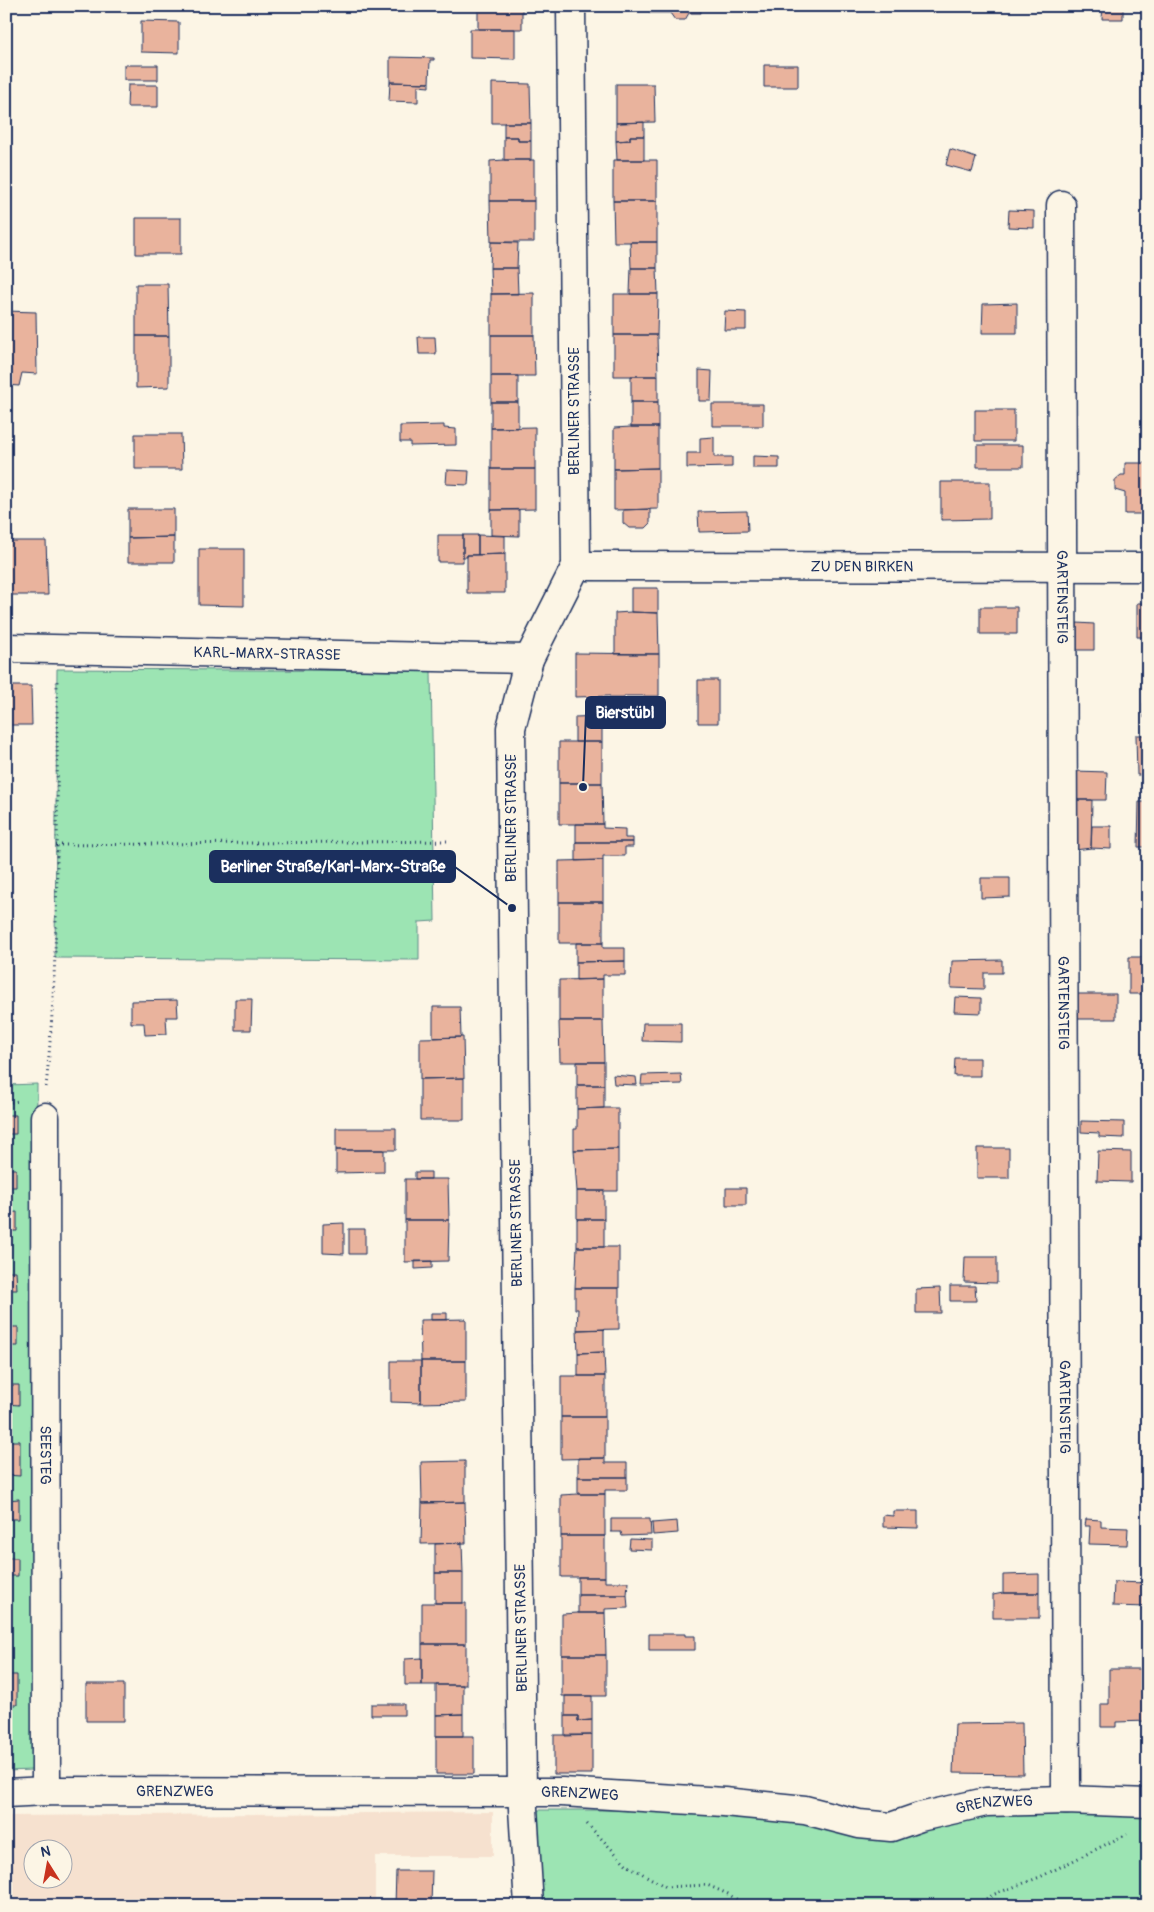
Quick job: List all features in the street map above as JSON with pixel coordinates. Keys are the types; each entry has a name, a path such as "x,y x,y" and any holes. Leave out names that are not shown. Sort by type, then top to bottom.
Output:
{"street":[{"name":"BERLINER STRASSE","path":"529,1906 522,1792 511,728 529,659 576,566 571,6"},
{"name":"GARTENSTEIG","path":"1061,205 1066,1800"},
{"name":"ZU DEN BIRKEN","path":"576,566 1148,567"},
{"name":"KARL-MARX-STRASSE","path":"6,648 529,659"},
{"name":"SEESTEG","path":"45,1117 46,1791"},
{"name":"GRENZWEG","path":"6,1793 46,1791 562,1792 724,1802 805,1810 859,1824 891,1827 986,1802 1066,1800 1148,1803"}],"path":[{"path":"46,1088 52,1016 56,845 56,648"},
{"path":"56,845 450,841"},
{"path":"562,1792 589,1827 627,1865 666,1886 707,1885 728,1894 747,1906"},
{"path":"974,1906 995,1894 1040,1877 1131,1832"}],"shaded area":[{"path":"493,1812 493,1856 375,1856 375,1906 6,1906 6,1816"}],"green space":[{"path":"57,669 431,671 435,921 419,922 419,960 55,958"},
{"path":"37,1084 32,1770 6,1771 6,1085"},
{"path":"523,1810 730,1810 964,1815 1148,1810 1148,1906 528,1906"}],"building":[{"path":"478,6 522,6 522,29 478,29"},
{"path":"650,6 700,6 701,13 689,13 685,20 675,20 670,13 650,13"},
{"path":"1103,6 1123,6 1123,19 1102,19"},
{"path":"141,21 179,22 179,53 141,52"},
{"path":"470,29 515,29 515,59 470,58"},
{"path":"390,57 434,58 434,60 430,60 429,83 390,82"},
{"path":"124,65 158,65 158,80 124,80"},
{"path":"764,65 798,65 798,87 764,87"},
{"path":"390,82 429,83 429,87 418,86 418,102 389,101"},
{"path":"492,83 530,84 531,123 492,123"},
{"path":"616,84 654,84 655,122 616,123"},
{"path":"128,85 158,85 158,107 127,107"},
{"path":"1145,110 1148,110 1148,151 1146,151"},
{"path":"644,122 644,136 630,136 630,140 616,141 616,123"},
{"path":"504,123 531,123 531,141 518,141 518,137 504,137"},
{"path":"630,136 644,136 644,160 617,160 616,141 630,140"},
{"path":"504,137 518,137 518,141 531,141 531,160 504,160"},
{"path":"950,149 976,158 972,172 946,165"},
{"path":"534,160 534,201 490,201 490,161"},
{"path":"613,160 657,160 657,201 613,201"},
{"path":"490,201 534,201 534,242 491,242"},
{"path":"613,201 657,201 657,242 614,242"},
{"path":"1009,210 1034,211 1034,228 1008,227"},
{"path":"136,218 181,218 181,254 136,254"},
{"path":"491,242 518,243 517,268 490,268"},
{"path":"630,242 657,242 657,268 631,268"},
{"path":"490,268 517,268 518,294 491,294"},
{"path":"631,268 657,268 658,294 630,294"},
{"path":"136,284 168,284 169,336 136,336"},
{"path":"534,293 534,335 491,335 491,294"},
{"path":"614,294 658,294 657,335 614,335"},
{"path":"1017,303 1017,333 982,333 983,304"},
{"path":"6,311 36,312 37,374 22,373 19,386 6,385"},
{"path":"725,311 746,312 746,330 724,330"},
{"path":"491,335 534,335 535,376 491,376"},
{"path":"614,335 657,335 658,376 614,376"},
{"path":"136,336 169,336 169,387 136,388"},
{"path":"418,337 435,337 436,354 419,354"},
{"path":"699,370 712,371 711,401 699,401"},
{"path":"491,376 518,376 518,402 491,402"},
{"path":"631,376 658,376 658,402 631,402"},
{"path":"491,402 518,402 518,428 491,428"},
{"path":"631,402 658,402 658,427 631,427"},
{"path":"712,404 763,404 763,426 712,426"},
{"path":"975,410 1014,410 1014,441 975,441"},
{"path":"444,425 444,428 456,429 456,445 410,446 410,442 400,442 400,426"},
{"path":"535,427 535,469 491,469 491,428"},
{"path":"658,427 658,468 614,469 614,428"},
{"path":"135,434 181,434 182,469 135,469"},
{"path":"714,437 714,457 732,457 732,467 687,468 687,453 700,453 700,438"},
{"path":"977,445 1023,445 1023,467 977,467"},
{"path":"753,456 779,457 779,468 753,468"},
{"path":"1125,463 1148,463 1148,521 1142,514 1125,514 1125,493 1115,490 1115,480 1121,475 1125,475"},
{"path":"658,468 658,509 614,510 614,469"},
{"path":"491,469 535,469 535,509 491,510"},
{"path":"447,470 469,471 468,485 446,484"},
{"path":"941,482 990,482 990,519 941,520"},
{"path":"128,509 174,509 174,537 128,538"},
{"path":"650,509 650,523 645,528 629,528 623,523 623,510"},
{"path":"491,510 519,510 519,536 491,535"},
{"path":"747,511 748,531 699,532 698,512"},
{"path":"438,535 463,535 463,562 438,562"},
{"path":"463,535 478,535 478,555 463,557"},
{"path":"478,535 505,536 505,554 478,555"},
{"path":"174,537 174,562 128,562 128,538"},
{"path":"6,541 46,541 48,595 6,595"},
{"path":"199,549 244,549 244,606 199,605"},
{"path":"505,554 505,593 467,593 467,555"},
{"path":"631,588 658,588 658,613 631,612"},
{"path":"1137,603 1148,603 1148,637 1137,637"},
{"path":"980,607 1017,607 1017,634 980,634"},
{"path":"615,613 658,613 659,654 615,654"},
{"path":"1077,623 1094,624 1094,650 1077,650"},
{"path":"575,653 659,654 659,696 624,696 624,698 610,698 610,696 575,697"},
{"path":"698,680 718,680 718,723 698,723"},
{"path":"6,686 31,686 32,725 10,725 10,744 6,744"},
{"path":"1144,703 1148,703 1148,718 1144,718"},
{"path":"602,716 602,742 575,742 575,717"},
{"path":"1136,735 1148,735 1148,775 1137,775"},
{"path":"559,742 602,742 602,783 559,783"},
{"path":"1075,771 1107,772 1106,800 1075,800"},
{"path":"559,783 602,783 603,824 559,824"},
{"path":"1075,800 1092,800 1091,848 1075,850"},
{"path":"1139,802 1148,802 1148,847 1138,847"},
{"path":"576,824 603,824 603,828 625,829 625,838 633,838 633,842 576,842"},
{"path":"1092,826 1111,826 1111,849 1091,848"},
{"path":"576,842 633,842 633,847 625,847 625,856 603,856 603,860 576,861"},
{"path":"603,860 603,902 559,902 559,861"},
{"path":"981,878 1010,878 1010,897 981,898"},
{"path":"559,902 603,902 603,943 559,943"},
{"path":"576,943 603,943 603,948 625,948 625,961 576,962"},
{"path":"1129,957 1148,957 1148,994 1129,994"},
{"path":"1002,960 1002,973 984,973 984,989 951,988 952,961"},
{"path":"625,961 625,975 603,975 603,979 576,980 576,962"},
{"path":"603,979 603,1021 559,1021 559,980"},
{"path":"1073,994 1116,994 1116,1019 1073,1019"},
{"path":"955,997 981,998 981,1013 954,1012"},
{"path":"235,999 252,999 251,1030 235,1030"},
{"path":"177,1000 178,1017 166,1017 167,1034 145,1035 144,1023 131,1023 131,1001"},
{"path":"433,1007 460,1007 461,1037 433,1038"},
{"path":"559,1021 603,1021 604,1062 560,1062"},
{"path":"643,1023 681,1023 681,1042 642,1041"},
{"path":"463,1037 464,1078 420,1079 420,1038"},
{"path":"955,1058 980,1058 980,1076 954,1076"},
{"path":"577,1062 604,1062 604,1085 577,1085"},
{"path":"681,1074 682,1084 641,1085 642,1075"},
{"path":"613,1075 636,1077 637,1085 614,1084"},
{"path":"464,1078 464,1120 420,1120 420,1079"},
{"path":"577,1085 604,1085 604,1108 577,1109"},
{"path":"618,1108 618,1149 574,1150 574,1129 577,1129 577,1109"},
{"path":"6,1115 16,1115 16,1134 6,1134"},
{"path":"1081,1121 1124,1122 1124,1138 1099,1137 1099,1133 1081,1132"},
{"path":"336,1128 396,1128 396,1150 336,1150"},
{"path":"977,1148 1009,1148 1009,1178 977,1178"},
{"path":"618,1149 618,1191 577,1191 574,1150"},
{"path":"336,1150 384,1150 384,1172 336,1173"},
{"path":"1098,1151 1131,1152 1131,1182 1097,1181"},
{"path":"6,1169 16,1169 16,1187 6,1187"},
{"path":"415,1172 431,1172 431,1179 415,1179"},
{"path":"405,1179 448,1179 449,1220 405,1220"},
{"path":"726,1188 746,1188 746,1205 726,1205"},
{"path":"577,1191 604,1191 604,1219 577,1219"},
{"path":"17,1212 17,1231 6,1231 6,1213"},
{"path":"577,1219 604,1219 604,1247 577,1247"},
{"path":"405,1220 449,1220 448,1261 405,1262"},
{"path":"344,1223 344,1254 323,1253 323,1224"},
{"path":"349,1229 365,1229 365,1254 349,1254"},
{"path":"577,1247 619,1247 619,1288 575,1288"},
{"path":"965,1257 997,1257 997,1283 964,1282"},
{"path":"415,1261 432,1261 432,1268 415,1269"},
{"path":"6,1271 16,1271 17,1290 6,1290"},
{"path":"950,1286 975,1286 976,1301 950,1301"},
{"path":"575,1288 619,1288 619,1329 577,1330 578,1309 575,1309"},
{"path":"940,1288 941,1313 916,1313 916,1289"},
{"path":"431,1313 447,1313 447,1320 431,1320"},
{"path":"466,1319 466,1361 421,1361 420,1320"},
{"path":"6,1327 18,1327 18,1346 6,1346"},
{"path":"604,1329 604,1352 578,1353 577,1330"},
{"path":"604,1352 605,1376 578,1376 578,1353"},
{"path":"391,1361 421,1361 421,1403 391,1402"},
{"path":"421,1361 466,1361 466,1402 421,1403"},
{"path":"561,1376 605,1376 605,1417 561,1417"},
{"path":"6,1385 19,1385 19,1405 6,1404"},
{"path":"561,1417 605,1417 605,1458 561,1459"},
{"path":"6,1441 20,1441 20,1476 6,1475"},
{"path":"578,1458 605,1458 605,1463 627,1463 627,1477 578,1477"},
{"path":"465,1461 465,1502 422,1503 421,1462"},
{"path":"578,1477 627,1477 627,1490 605,1490 605,1494 578,1494"},
{"path":"605,1494 605,1536 561,1536 561,1495"},
{"path":"19,1499 19,1519 6,1519 6,1500"},
{"path":"465,1502 466,1543 421,1544 422,1503"},
{"path":"893,1511 918,1511 918,1528 883,1527 883,1515 893,1516"},
{"path":"611,1519 650,1519 651,1535 622,1536 621,1532 611,1532"},
{"path":"1086,1519 1101,1520 1101,1527 1128,1528 1127,1545 1089,1544 1090,1526 1085,1526"},
{"path":"677,1521 678,1533 653,1535 652,1523"},
{"path":"561,1536 605,1536 605,1577 561,1577"},
{"path":"630,1539 652,1540 652,1550 629,1549"},
{"path":"462,1543 463,1573 435,1573 435,1544"},
{"path":"6,1558 18,1558 18,1576 6,1576"},
{"path":"435,1573 463,1573 463,1603 435,1603"},
{"path":"1039,1574 1039,1593 1003,1593 1003,1575"},
{"path":"578,1577 605,1577 605,1582 628,1582 627,1595 578,1595"},
{"path":"1114,1582 1148,1583 1147,1607 1113,1606"},
{"path":"1003,1593 1039,1593 1039,1618 993,1618 993,1595"},
{"path":"578,1595 627,1595 628,1608 605,1609 605,1613 578,1613"},
{"path":"422,1603 466,1603 466,1644 422,1644"},
{"path":"605,1613 606,1655 562,1655 562,1614"},
{"path":"649,1634 685,1634 685,1636 695,1636 695,1650 649,1650"},
{"path":"422,1644 466,1644 466,1685 422,1685"},
{"path":"562,1655 606,1655 606,1696 562,1696"},
{"path":"422,1658 422,1685 405,1685 405,1659"},
{"path":"1109,1669 1148,1669 1148,1721 1116,1722 1116,1727 1101,1727 1101,1704 1109,1704"},
{"path":"6,1675 17,1675 17,1705 6,1705"},
{"path":"86,1684 124,1684 124,1721 86,1721"},
{"path":"436,1685 463,1685 463,1714 436,1715"},
{"path":"565,1696 592,1696 592,1720 578,1721 578,1716 565,1716"},
{"path":"371,1704 404,1704 404,1715 371,1715"},
{"path":"463,1714 463,1736 436,1736 436,1715"},
{"path":"565,1716 578,1716 578,1721 592,1720 592,1735 565,1736"},
{"path":"1022,1723 1023,1774 953,1773 955,1724"},
{"path":"554,1735 592,1735 592,1774 554,1774"},
{"path":"436,1736 474,1736 474,1774 436,1774"},
{"path":"396,1871 432,1871 431,1906 395,1906"}],"place":[{"name":"Bierstübl","path":"583,787"},
{"name":"Berliner Straße/Karl-Marx-Straße","path":"512,908"}]}
